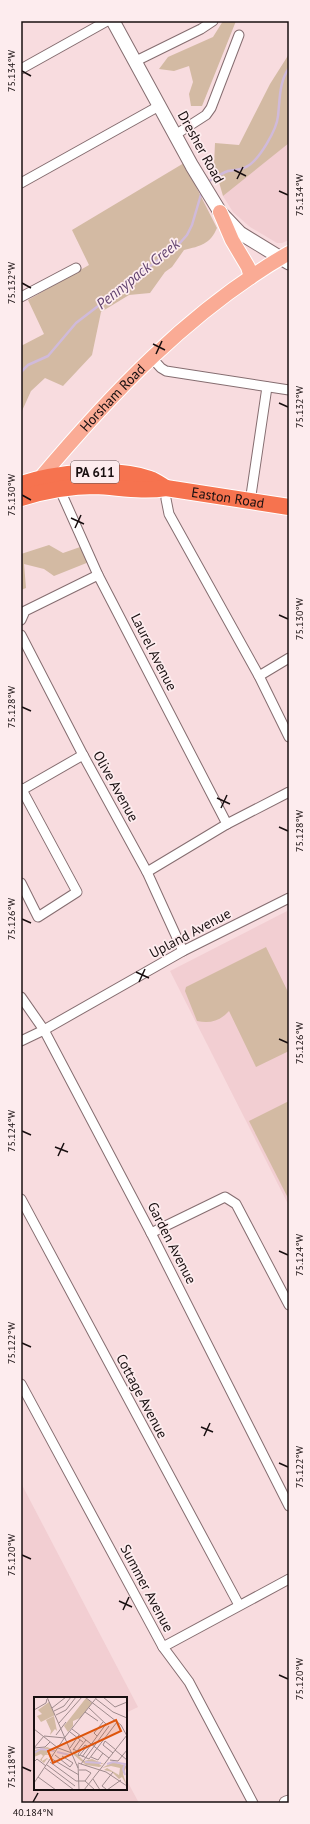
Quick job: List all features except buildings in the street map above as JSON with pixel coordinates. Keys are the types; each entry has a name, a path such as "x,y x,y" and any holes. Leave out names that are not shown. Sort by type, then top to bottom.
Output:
{"highway":[{"name":"Easton Road","path":"22,493 41,478 97,472 126,474 150,479 166,488"},
{"name":"Easton Road","path":"22,493 93,486 149,491 166,488 289,507"}],"main road":[{"name":"Dresher Road","path":"113,21 192,166 218,209 240,233 286,258"},
{"path":"218,209 232,240 248,267 251,277"},
{"name":"Horsham Road","path":"41,478 141,367 152,357 215,303 251,277 286,258"}],"street":[{"path":"21,69 107,21"},
{"path":"134,62 213,21"},
{"path":"175,135 206,115 211,108 239,35"},
{"path":"21,183 159,106"},
{"path":"21,297 76,268"},
{"path":"152,357 161,368 166,371 289,390"},
{"path":"250,502 267,387"},
{"path":"166,488 166,499 169,514 259,676 289,737"},
{"name":"Laurel Avenue","path":"60,490 98,575 226,824"},
{"path":"21,620 25,612 98,575"},
{"name":"Olive Avenue","path":"21,635 83,755 147,872 183,951"},
{"path":"259,676 289,658"},
{"path":"21,883 38,917 77,892 22,789 83,755"},
{"path":"147,872 226,824 289,792"},
{"name":"Upland Avenue","path":"21,1040 44,1030 183,951 289,898"},
{"name":"Garden Avenue","path":"21,997 44,1030 151,1233 289,1506"},
{"path":"151,1233 225,1197 231,1200 236,1204 289,1305"},
{"name":"Cottage Avenue","path":"21,1199 239,1605"},
{"name":"Summer Avenue","path":"21,1384 163,1647 189,1682 254,1803"},
{"path":"163,1647 289,1579"}],"shaded area":[{"path":"223,21 236,21 202,106 191,106 189,94 193,82 189,66 174,71 159,69 168,57 213,37"},
{"path":"289,54 289,143 223,196 214,165 215,143 239,145 270,84"},
{"path":"289,139 289,240 282,243 277,243 250,227 233,212 223,196"},
{"path":"184,163 217,228 211,238 204,244 184,250 172,267 165,272 150,293 129,295 101,312 92,355 63,386 45,378 31,391 21,413 21,346 44,334 28,300 89,265 72,230"},
{"path":"49,545 63,553 83,546 89,562 54,576 44,569 24,564 26,588 21,590 21,554"},
{"path":"289,910 289,1206 170,971"},
{"path":"266,947 289,994 289,1051 256,1067 229,1011 214,1021 197,1021 185,991 186,987"},
{"path":"289,1101 289,1200 249,1121"},
{"path":"21,1483 138,1707 127,1712 127,1697 34,1697 34,1790 127,1790 127,1781 139,1803 21,1803"}],"waterway":[{"name":"Pennypack Creek","path":"206,183 228,171 246,167 251,164 262,152 277,122 283,79 289,68"},
{"name":"Pennypack Creek","path":"21,372 28,365 48,356 76,323 179,244 187,235 192,225 202,191"}]}
